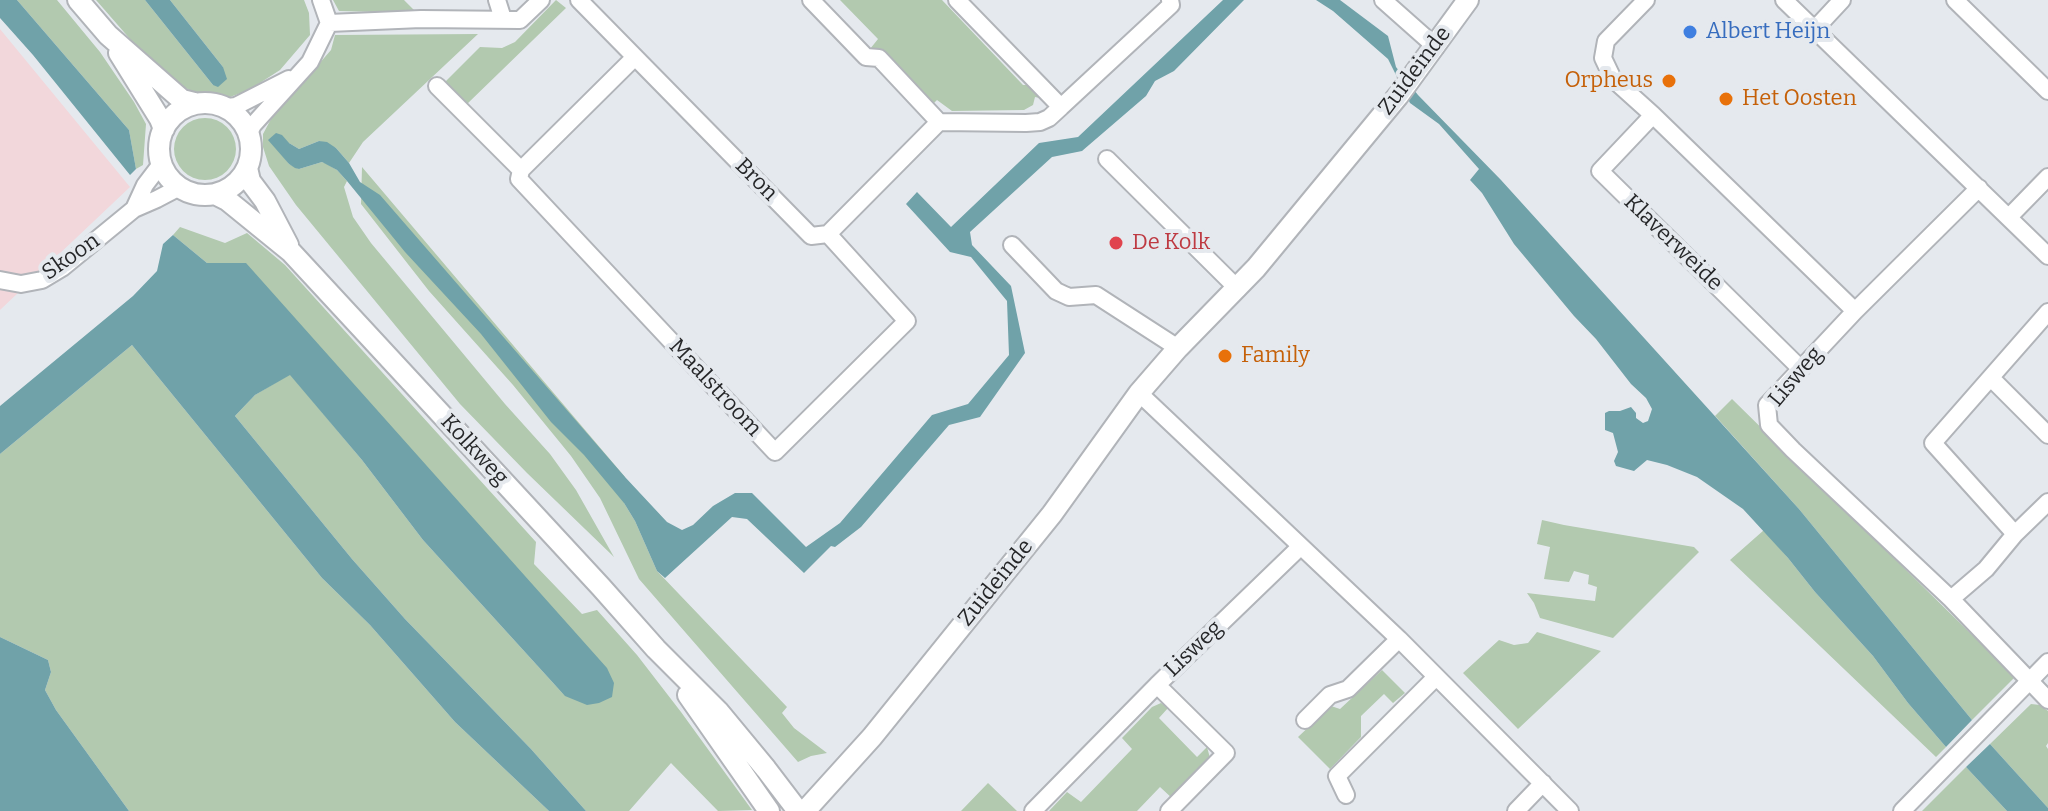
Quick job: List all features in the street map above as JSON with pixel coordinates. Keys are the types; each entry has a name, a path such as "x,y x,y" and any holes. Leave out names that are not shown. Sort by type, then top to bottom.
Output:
{"street":[{"path":"78,0 108,35 182,100 236,106 301,72"},
{"path":"248,134 310,62 329,23 321,0"},
{"path":"497,0 503,19"},
{"path":"329,23 428,19 520,20 541,0"},
{"name":"Bron","path":"579,0 811,236 828,234"},
{"path":"811,0 866,57 879,58 939,122"},
{"path":"957,0 1061,107"},
{"path":"828,234 939,122 1040,122 1049,118 1171,5 1170,0"},
{"path":"1383,0 1436,47"},
{"name":"Zuideinde","path":"805,811 872,737 1052,514 1139,393 1178,348 1238,289 1404,88 1468,0"},
{"path":"1646,0 1606,41 1603,58 1613,79 1855,311"},
{"path":"1784,0 2048,256"},
{"path":"1815,29 1842,0"},
{"path":"1963,3 2048,91"},
{"path":"108,35 164,129"},
{"path":"521,170 635,57"},
{"name":"Maalstroom","path":"437,86 521,170 519,179 775,452 907,321 828,234"},
{"path":"194,103 174,115 159,142 161,164 167,177 178,188 195,193 217,195 236,184 247,168 251,151 248,134 228,107"},
{"name":"Klaverweide","path":"1653,115 1600,171 1800,368"},
{"path":"1107,159 1238,289"},
{"name":"Skoon","path":"134,209 145,185 161,164"},
{"name":"Kolkweg","path":"247,168 250,181 265,201 291,252"},
{"path":"2009,217 2048,177"},
{"name":"Skoon","path":"0,280 21,284 42,280 62,268 134,209 178,188"},
{"name":"Lisweg","path":"1979,188 1855,311 1767,405 1769,425 1951,599 2048,700"},
{"name":"Kolkweg","path":"217,195 291,252 656,649 718,711 798,811"},
{"path":"1012,245 1056,291 1069,297 1096,295 1178,348"},
{"path":"2015,534 1933,443 2048,312"},
{"path":"1991,378 2048,435"},
{"path":"1139,393 1399,639 1570,811"},
{"path":"1951,599 1986,569 2015,534 2048,502"},
{"name":"Lisweg","path":"1033,811 1157,685 1300,547"},
{"path":"1305,720 1330,695 1348,689 1399,639"},
{"name":"Kolkweg","path":"656,649 769,811"},
{"path":"1902,811 2048,662"},
{"path":"1346,795 1337,776 1435,678"},
{"name":"Lisweg","path":"1157,685 1226,753 1169,811"},
{"path":"1516,811 1543,783"}],"shaded area":[{"path":"0,29 130,187 0,310"}],"green space":[{"path":"17,0 57,0 100,52 146,124 143,165 136,169 129,130"},
{"path":"96,0 145,0 213,85 223,67 170,0 304,0 309,13 310,35 280,70 249,90 230,97 191,91 151,63"},
{"path":"333,0 404,0 417,13 339,11"},
{"path":"556,0 566,8 466,105 443,84 480,47 502,48 515,42"},
{"path":"840,0 942,0 1023,85 1032,85 1040,98 1035,97 1033,105 1024,110 952,111 937,100 933,104 883,51 870,49 878,39"},
{"path":"478,34 363,142 349,163 336,148 319,141 299,149 289,143 284,157 299,169 322,162 337,170 347,181 344,187 353,217 371,243 550,454 576,490 614,557 460,404 296,205 269,166 263,147 263,134 271,119 331,50 335,35"},
{"path":"205,118 217,120 227,127 234,137 234,161 227,171 217,178 205,180 193,178 183,171 176,161 174,149 176,137 183,127 193,120"},
{"path":"362,167 625,477 624,503 657,571 787,707 782,713 794,728 827,753 798,762 639,579 600,498 571,456 429,291 361,204"},
{"path":"180,227 225,243 247,233 285,265 536,542 534,564 582,614 597,610 637,655 752,810 718,811 671,763 629,811 586,811 531,749 405,619 235,416 255,395 290,374 362,460 423,540 565,696 207,263 173,235"},
{"path":"132,345 322,578 370,625 455,722 549,811 129,811 45,690 51,672 48,660 0,637 0,454"},
{"path":"1732,399 2015,677 1972,720 1799,509 1715,416"},
{"path":"1542,520 1694,547 1699,552 1613,638 1540,618 1527,593 1595,601 1597,587 1588,584 1589,575 1574,571 1569,582 1544,579 1550,547 1537,544"},
{"path":"1764,530 1873,656 1946,747 1936,757 1730,560"},
{"path":"1537,632 1601,651 1518,729 1463,673 1499,640 1514,645 1528,643"},
{"path":"1382,670 1405,693 1393,703 1384,694 1361,716 1361,737 1330,769 1298,737 1331,706 1340,709"},
{"path":"1161,703 1168,708 1159,718 1197,757 1207,747 1210,758 1173,799 1160,787 1137,811 1049,811 1067,792 1081,802 1132,749 1122,738 1152,707"},
{"path":"2031,704 2040,705 2048,711 2048,808 1990,744"},
{"path":"1966,767 2007,811 1922,811"},
{"path":"988,783 1017,811 961,811"}],"water":[{"path":"0,0 17,0 129,130 136,169 130,175 0,18"},
{"path":"145,0 170,0 223,67 227,79 218,87 213,85"},
{"path":"1223,0 1244,0 1174,71 1155,81 1146,96 1082,151 1052,157 970,232 972,245 1011,286 1025,353 980,417 949,425 861,527 835,547 831,546 804,573 747,519 732,517 665,578 657,571 624,503 584,455 551,422 481,334 405,252 347,181 337,170 322,162 295,168 268,140 276,133 299,149 319,141 336,148 360,182 380,195 667,522 682,530 735,493 752,493 806,547 840,523 932,415 968,404 1009,355 1007,301 971,257 950,252 906,204 917,192 951,227 1039,143 1078,137"},
{"path":"1316,0 1340,0 1388,36 1396,67 1418,95 1501,180 1799,509 1972,720 1946,747 1873,656 1743,509 1697,477 1667,465 1647,460 1634,471 1616,466 1614,461 1618,452 1613,433 1605,430 1605,413 1631,407 1636,418 1643,423 1648,421 1652,409 1646,398 1514,244 1482,193 1470,180 1479,169 1439,124 1410,103 1388,59"},
{"path":"173,235 207,263 246,263 607,668 614,683 612,697 587,705 565,696 423,540 362,460 290,375 255,395 235,416 405,619 531,749 586,811 549,811 455,722 370,625 322,578 132,345 0,454 0,406 133,296 157,271 163,244"},
{"path":"0,637 48,660 51,672 45,690 129,811 0,811"},
{"path":"1990,744 2048,811 2007,811 1966,767"}],"place":[{"name":"Albert Heijn","path":"1690,32"},
{"name":"Orpheus","path":"1669,81"},
{"name":"Het Oosten","path":"1726,99"},
{"name":"De Kolk","path":"1116,243"},
{"name":"Family","path":"1225,356"}]}
